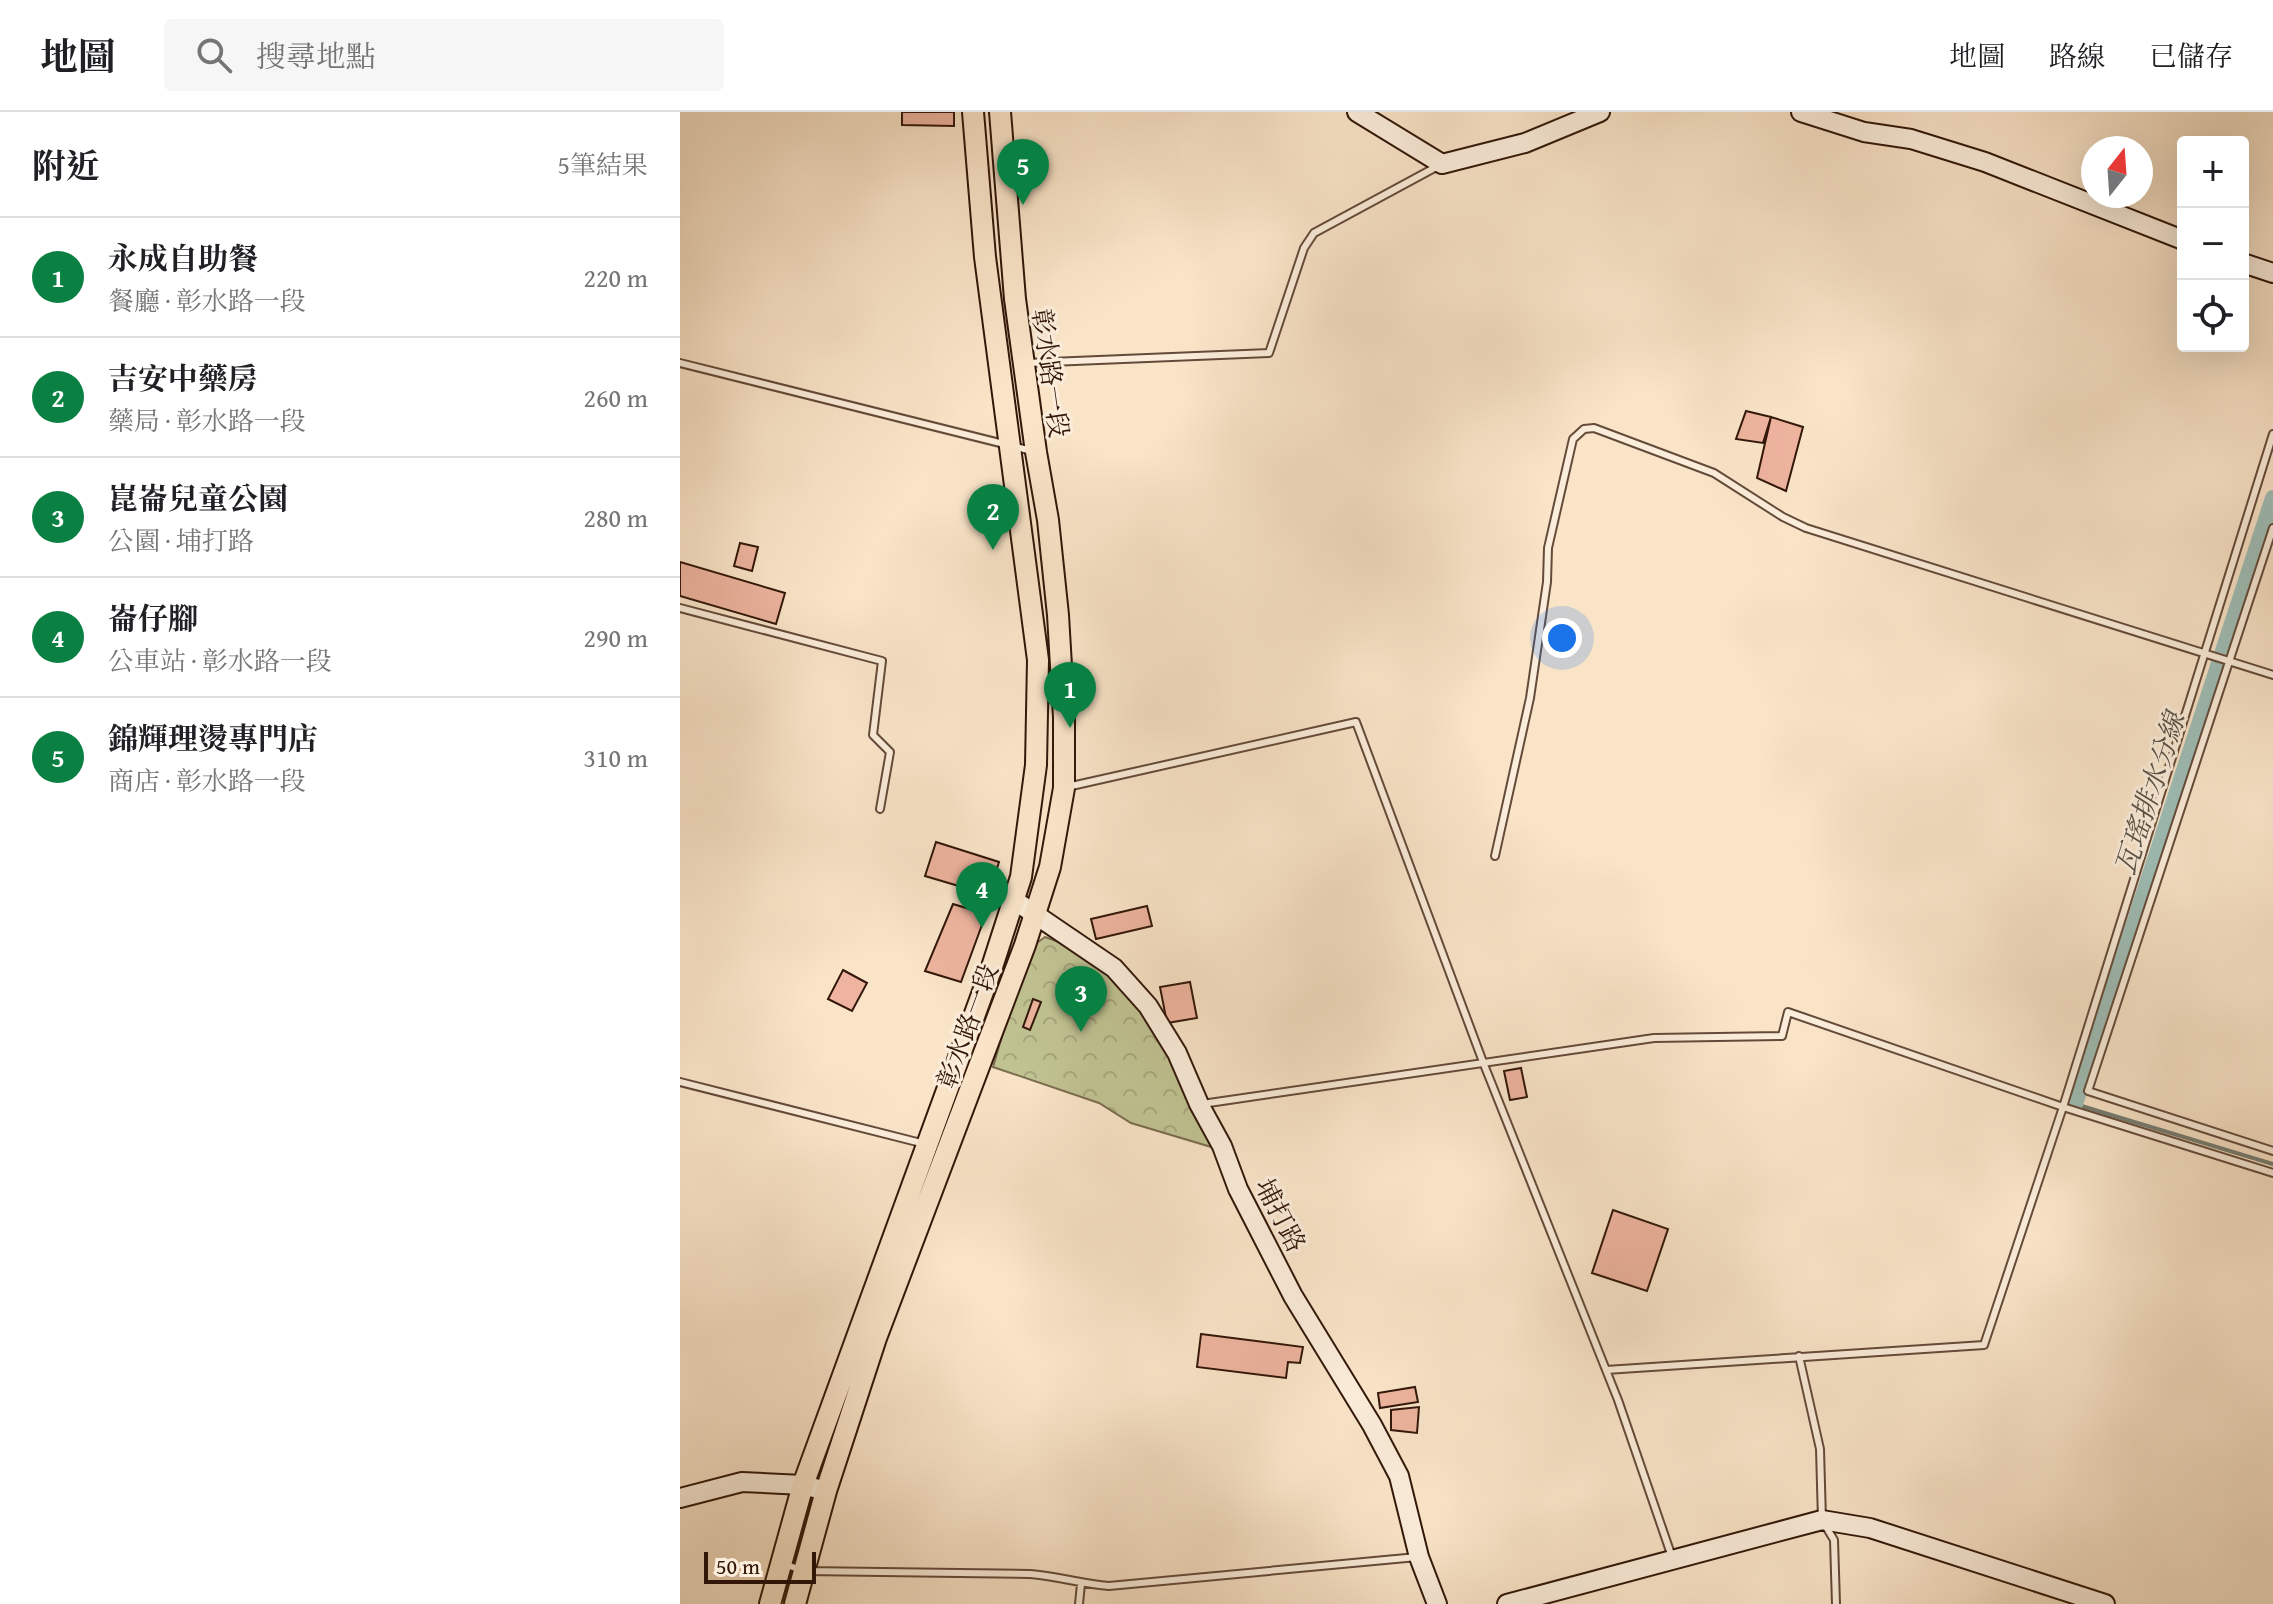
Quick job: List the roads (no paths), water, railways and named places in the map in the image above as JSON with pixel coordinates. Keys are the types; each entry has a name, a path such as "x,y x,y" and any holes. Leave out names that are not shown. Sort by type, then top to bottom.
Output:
{"main road":[{"name":"彰水路一段","path":"770,1604 803,1485 992,967 1021,877 1036,765 1038,660 985,257 973,112"},
{"name":"彰水路一段","path":"795,1604 826,1491 876,1338 982,1065 1035,913 1050,867 1064,788 1058,615 1048,520 1015,299 1000,112"},
{"path":"1037,695 1063,695"}],"street":[{"path":"1357,112 1442,164 1525,143 1600,112"},
{"path":"1801,112 1864,132 1911,139 1985,162 2177,238"},
{"path":"2249,265 2273,273"},
{"name":"埔打路","path":"1014,900 1114,968 1148,1006 1177,1053 1199,1104 1222,1146 1238,1189 1293,1296 1372,1425 1399,1476 1419,1557 1437,1604"},
{"path":"680,1498 742,1482 803,1485 826,1491"},
{"path":"1507,1604 1822,1520 1870,1528 2105,1604"}],"lane":[{"path":"1023,364 1269,353 1304,248 1314,233 1442,164"},
{"path":"680,363 1036,452"},
{"path":"1495,856 1530,698 1547,582 1548,548 1573,439 1584,429 1594,428 1714,473 1806,528 2273,675"},
{"path":"1606,1370 1984,1345 2070,1085 2273,434"},
{"path":"2088,1091 2273,528"},
{"path":"680,608 882,661 873,735 890,752 880,809"},
{"path":"1064,788 1356,722 1483,1062 1606,1370 1673,1559"},
{"path":"1199,1104 1654,1038 1782,1036 1788,1012 2063,1107 2273,1173"},
{"path":"680,1082 927,1145"},
{"path":"2070,1085 2273,1151"},
{"path":"1799,1356 1820,1449 1822,1520 1834,1540 1836,1604"},
{"path":"780,1563 804,1571 1062,1576 1081,1584 1109,1586 1419,1557"},
{"path":"1079,1604 1081,1584"}],"waterway":[{"name":"瓦瑤排水分線","path":"2075,1104 2273,498"},
{"path":"2075,1104 2273,1164"}],"place":[{"name":"錦輝理燙專門店","path":"1023,205"},
{"name":"吉安中藥房","path":"993,550"},
{"name":"永成自助餐","path":"1070,728"},
{"name":"崙仔腳","path":"982,928"},
{"name":"崑崙兒童公園","path":"1081,1032"}]}
